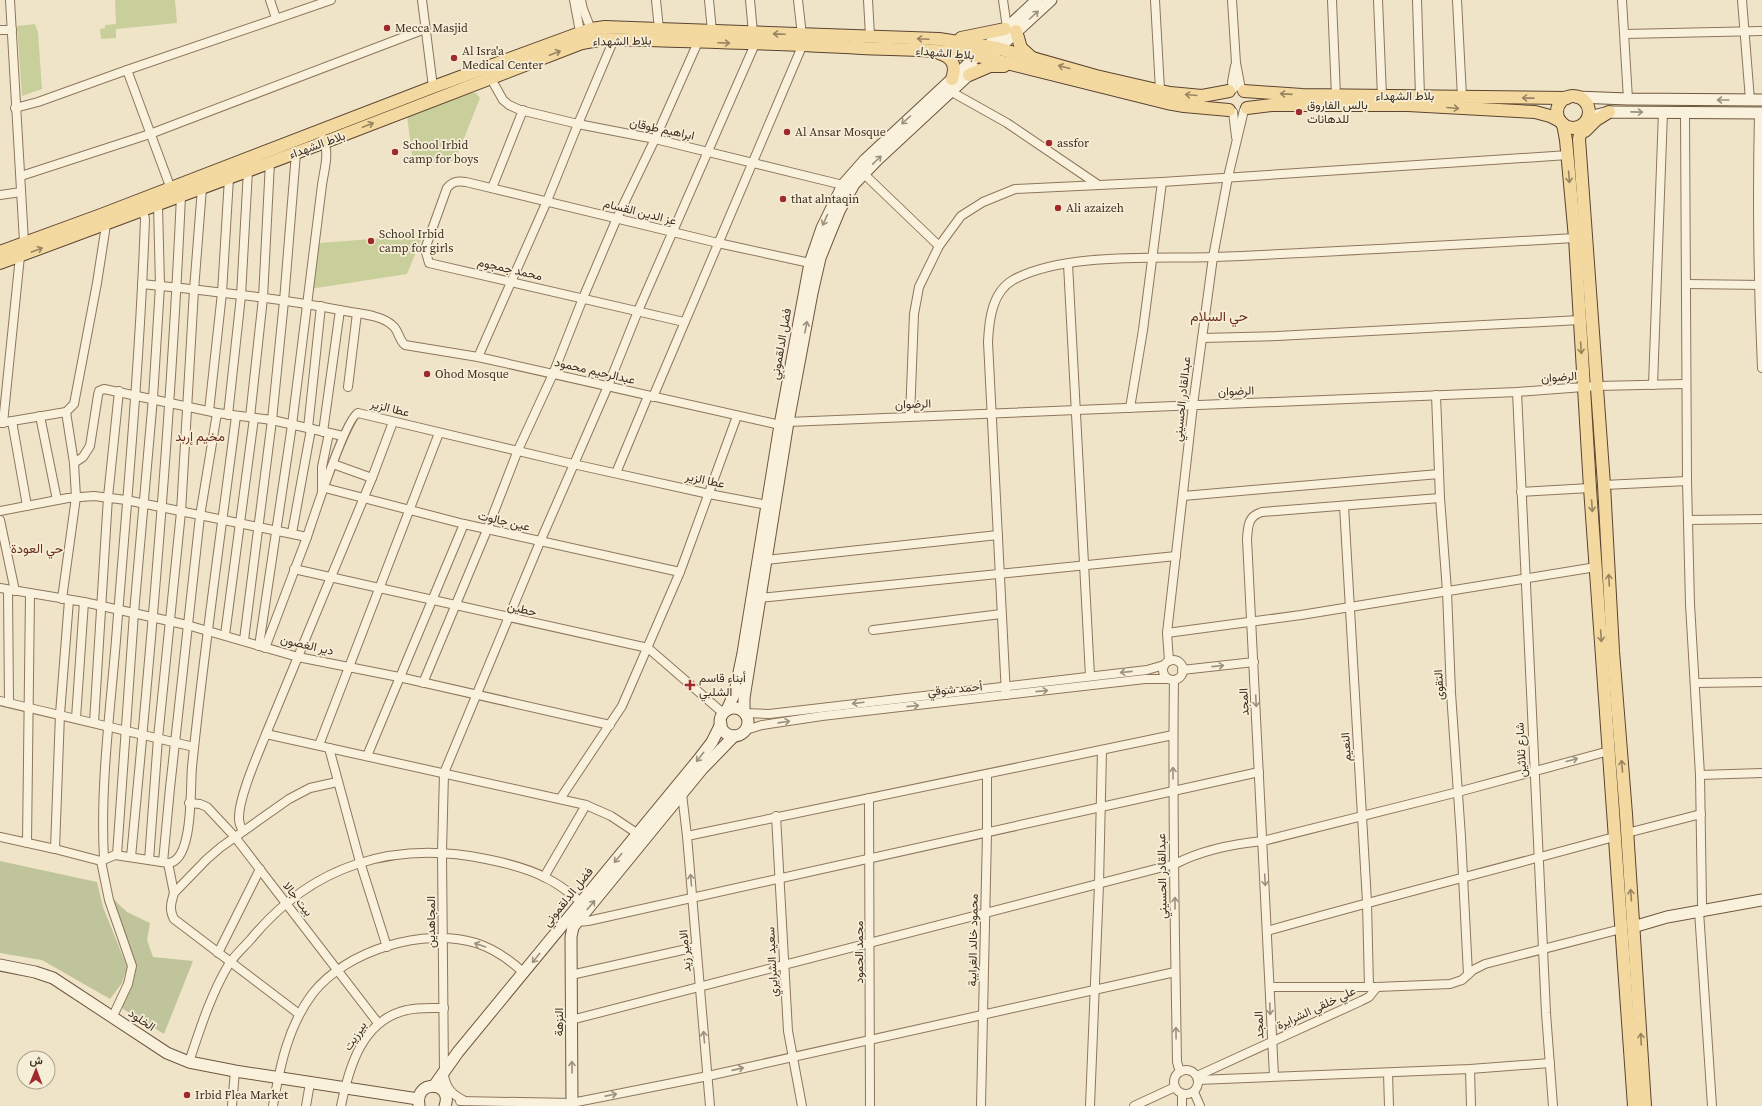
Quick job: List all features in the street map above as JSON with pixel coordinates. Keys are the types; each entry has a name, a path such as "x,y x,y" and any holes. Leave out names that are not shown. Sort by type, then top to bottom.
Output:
{"main road":[{"path":"939,39 987,52 1037,0"},
{"path":"802,39 870,36 939,39 972,37 1009,29 1051,0"},
{"path":"0,252 24,242 104,220 171,189 433,87 587,36 605,27 712,31 754,38"},
{"path":"969,75 990,66 1031,63 1009,29"},
{"name":"بلاط الشهداء","path":"0,263 104,220 158,205 325,142 490,78 587,36 614,39 698,42 754,38 802,39 936,52 987,52 1031,63 1160,90 1202,96 1237,90 1336,96 1548,99 1571,97 1762,100"},
{"path":"936,52 947,55 952,60 955,71 952,79"},
{"name":"فضل الدلقموني","path":"784,423 820,258 840,209 854,184 969,75 987,52"},
{"name":"فضل الدلقموني","path":"725,711 736,688 771,505 810,263 822,228 843,184 865,160 952,79 987,52"},
{"name":"بلاط الشهداء","path":"1031,63 1167,103 1184,106 1238,110 1272,105 1414,105 1544,114 1561,122"},
{"path":"1237,90 1248,97 1238,110 1225,103 1226,95 1237,90"},
{"path":"1629,924 1614,837 1590,488 1575,238 1566,140 1558,117 1558,108 1563,100 1571,97 1584,100 1588,108 1588,117 1584,123 1579,139 1604,485 1613,651 1628,833 1629,924 1636,1056 1634,1106"},
{"path":"1544,114 1548,108 1548,99"},
{"path":"1561,122 1574,128 1597,115 1609,112 1760,113"},
{"path":"1579,139 1590,126 1609,112"},
{"path":"1566,140 1571,137 1579,139"},
{"name":"فضل الدلقموني","path":"745,712 744,698 766,560 771,505"},
{"path":"571,938 572,927 682,794 734,736 743,733 746,730 748,719 745,712 734,708 725,711 721,724 725,732 734,736"},
{"name":"فضل الدلقموني","path":"434,1086 443,1070 524,974 581,902 700,759 712,742 721,724"},
{"path":"1613,815 1626,814"},
{"path":"1629,924 1667,917 1762,892"},
{"path":"1701,908 1762,900"},
{"path":"555,934 564,930 569,933 571,938"},
{"name":"النزهة","path":"571,938 572,1104"},
{"name":"الخلود","path":"0,965 35,972 53,978 113,1016 167,1053 189,1062 345,1089 418,1104"},
{"path":"1636,1056 1645,1106"},
{"path":"418,1104 422,1091 425,1088 434,1086 442,1089 445,1093 446,1104"}],"street":[{"path":"10,0 15,108 21,176 24,242"},
{"path":"270,0 276,18"},
{"path":"15,108 38,102 331,0"},
{"path":"422,0 433,87"},
{"path":"574,0 587,36"},
{"path":"581,0 587,36"},
{"path":"656,0 659,29"},
{"path":"709,0 712,31"},
{"path":"444,773 573,464 608,386 638,311 710,151 754,38 750,0"},
{"path":"616,473 718,243 802,39 798,0"},
{"path":"868,0 870,36"},
{"path":"1003,0 1009,29"},
{"path":"1155,0 1160,90"},
{"path":"1232,0 1237,90"},
{"path":"1332,0 1336,96"},
{"path":"1378,0 1382,96"},
{"path":"1417,0 1420,96"},
{"path":"1457,0 1462,97"},
{"path":"1622,0 1628,99"},
{"path":"1742,0 1750,100"},
{"path":"21,176 150,134 425,29"},
{"path":"0,30 12,30"},
{"path":"1625,34 1762,31"},
{"path":"478,357 547,201 614,39"},
{"path":"423,683 487,530 518,450 553,374 617,218 655,139 698,42"},
{"path":"127,70 171,189"},
{"name":"ابراهيم طوقان","path":"490,78 502,100 523,110 578,124 710,151 843,184"},
{"path":"950,92 1006,123 1096,184"},
{"path":"492,188 523,110"},
{"name":"عبدالقادر الحسيني","path":"1167,663 1167,633 1193,405 1213,257 1228,178 1237,142 1238,110"},
{"path":"1653,385 1664,112"},
{"path":"1685,113 1685,384 1690,604 1700,775 1701,908 1712,1106"},
{"path":"1760,113 1759,201 1762,368"},
{"path":"262,647 292,425 306,303 327,156 325,142 320,131"},
{"path":"244,640 257,526 272,420 284,301 296,153"},
{"path":"910,416 914,314 919,287 939,246 961,216 983,202 1015,189 1228,178 1568,155"},
{"path":"226,635 252,417 263,298 270,162"},
{"path":"0,837 102,860 112,855 117,855 165,862 175,861 180,858 183,851 188,833 194,747 222,519 232,415 241,296 248,170"},
{"path":"864,174 939,246"},
{"path":"229,178 213,412 187,625 165,862 174,893 171,908 171,914 174,919 299,1014"},
{"name":"محمد جمجوم","path":"466,182 457,181 451,183 448,188 427,241 425,249 429,263 684,322"},
{"name":"عز الدين القسام","path":"466,182 718,243 810,263"},
{"path":"1130,408 1153,258 1162,182"},
{"path":"148,860 158,738 181,512 194,290 202,188"},
{"path":"0,195 21,192"},
{"path":"131,857 154,617 171,402 181,196"},
{"path":"117,855 134,613 153,398 160,286 158,205"},
{"path":"113,1016 128,984 132,966 109,900 102,860 109,727 142,284 145,219 143,210"},
{"path":"5,422 66,412 71,408 75,400 97,282 104,220"},
{"path":"1006,695 988,331 995,300 1004,286 1042,268 1094,260 1213,257 1575,238"},
{"path":"20,256 5,422 27,506"},
{"path":"1068,264 1090,676"},
{"path":"142,284 306,303 358,313 348,387"},
{"path":"1686,284 1760,285"},
{"path":"292,534 309,429 320,306"},
{"path":"323,491 322,467 340,310"},
{"name":"عبدالرحيم محمود","path":"358,313 392,324 397,331 401,342 405,345 478,357 736,416 784,423"},
{"path":"1202,338 1580,320"},
{"name":"الرضوان","path":"784,423 910,416 992,414 1517,392 1597,386 1685,384"},
{"path":"74,463 83,457 90,446 99,391 104,389 135,394 213,412 272,420 342,436 307,537 262,647"},
{"path":"94,723 100,606 108,497 119,391"},
{"name":"شارع ثلاثين","path":"1517,392 1538,858 1553,1106"},
{"name":"التقوى","path":"1436,395 1440,498 1447,591 1451,693 1468,974"},
{"path":"55,849 66,599 76,497 74,463 66,412"},
{"name":"عطا الزير","path":"342,436 356,413 573,464 709,494 771,505"},
{"path":"40,416 57,500"},
{"path":"560,799 622,706 680,572 736,416"},
{"path":"243,831 239,820 240,811 246,789 266,734 372,478 393,422"},
{"path":"319,745 439,433"},
{"path":"333,464 372,478"},
{"path":"1183,496 1439,474"},
{"path":"1604,485 1687,481"},
{"path":"1521,492 1590,488"},
{"name":"عين جالوت","path":"323,491 363,499 487,530 680,572"},
{"path":"0,512 76,497 108,497 200,516 239,522 307,537"},
{"name":"المجد","path":"1274,1076 1247,539 1248,524 1252,516 1262,512 1440,498"},
{"name":"النعيم","path":"1344,506 1373,987"},
{"path":"1688,520 1762,519"},
{"path":"0,520 8,590 9,703"},
{"path":"367,756 398,677 464,524"},
{"path":"766,560 998,535"},
{"path":"760,598 1083,564 1176,556"},
{"path":"1167,633 1252,622 1596,567"},
{"name":"حطين","path":"294,569 454,606 648,648 725,711"},
{"name":"دير الغصون","path":"8,590 84,602 154,617 226,635 262,647 298,656 610,725"},
{"path":"27,843 30,594"},
{"path":"76,718 84,602"},
{"path":"873,630 1001,614"},
{"path":"1178,662 1182,670 1181,675 1171,679 1163,674 1167,663 1178,662"},
{"path":"1182,670 1254,662"},
{"name":"أحمد شوقي","path":"745,712 769,714 1151,670 1167,663"},
{"name":"أحمد شوقي","path":"746,730 766,724 822,716 1145,679 1171,679"},
{"name":"عبدالقادر الحسيني","path":"1171,679 1177,1062 1180,1072"},
{"path":"1695,682 1762,682"},
{"path":"0,701 194,747"},
{"path":"266,734 586,805 611,816 638,834"},
{"path":"687,836 776,816 1173,735"},
{"path":"329,748 337,782 360,862 387,947"},
{"path":"1090,1106 1099,884 1102,750"},
{"path":"571,1020 1175,864 1198,854 1237,843 1263,841 1362,814 1458,792 1534,770 1609,751"},
{"path":"577,922 588,921 870,860 1259,772"},
{"name":"المجاهدين","path":"444,773 442,852 444,1008 443,1070 449,1090 455,1096 465,1101"},
{"path":"1700,775 1762,773"},
{"name":"محمود خالد الغرايبة","path":"981,1106 984,1015 987,774"},
{"path":"174,893 207,859 243,831 305,790 337,782"},
{"name":"الامير زيد","path":"682,794 693,898 710,1106"},
{"name":"محمد الحمود","path":"869,798 871,942 870,1106"},
{"name":"بيت جالا","path":"189,803 200,804 207,807 236,837 378,1023"},
{"path":"544,877 586,805"},
{"path":"1628,833 1701,814"},
{"name":"سعيد الشرايري","path":"776,816 788,1031 802,1106"},
{"path":"1267,931 1367,902 1462,879 1614,837"},
{"path":"189,1062 207,1012 220,982 230,963 258,930 286,903 324,878 360,862 393,854 442,852 468,855 494,860 544,877 581,902"},
{"path":"218,953 260,869"},
{"path":"1270,987 1373,987 1450,984 1462,980 1468,974 1485,964 1543,950 1629,924"},
{"path":"273,1106 278,1078 288,1041 299,1014 316,990 338,970 361,957 410,940 443,938 466,940 487,947 507,958 524,974"},
{"path":"571,975 696,947"},
{"path":"446,1104 465,1101 572,1104 708,1076 1175,972"},
{"name":"علي خلقي الشرايرة","path":"1198,1078 1362,1000 1369,996 1373,987"},
{"name":"بيرزيت","path":"341,1106 357,1053 378,1023 407,1010 444,1008"},
{"path":"444,1037 450,1048 458,1052"},
{"path":"1198,1078 1388,1073 1550,1063"},
{"path":"1470,1069 1471,1106"},
{"path":"1187,1070 1194,1073 1198,1078 1198,1086 1194,1092 1190,1094 1182,1094 1175,1088 1175,1077 1180,1072 1187,1070"},
{"path":"232,1106 235,1071"},
{"path":"1388,1073 1389,1106"},
{"path":"306,1106 310,1083"},
{"path":"1134,1106 1175,1088"},
{"path":"1194,1092 1200,1106"},
{"path":"1182,1094 1182,1106"}],"green space":[{"path":"115,0 175,0 177,23 116,29 116,38 101,39 100,29 105,28 105,25 116,24"},
{"path":"35,24 38,32 42,89 22,96 17,26"},
{"path":"472,93 476,93 480,98 455,161 421,164 421,155 412,156 407,116"},
{"path":"423,235 407,274 310,289 319,243"},
{"path":"0,861 97,882 103,907 127,967 122,983 110,999 42,960 0,953"},
{"path":"109,895 127,912 150,923 147,940 153,957 193,961 164,1034 120,1007 132,966"}],"place":[{"name":"Mecca Masjid","path":"387,28"},
{"name":"Al Isra'a Medical Center","path":"454,58"},
{"name":"بالس الفاروق للدهانات","path":"1299,112"},
{"name":"Al Ansar Mosque","path":"787,132"},
{"name":"assfor","path":"1049,143"},
{"name":"School Irbid camp for boys","path":"395,152"},
{"name":"that alntaqin","path":"783,199"},
{"name":"Ali azaizeh","path":"1058,208"},
{"name":"School Irbid camp for girls","path":"371,241"},
{"name":"Ohod Mosque","path":"427,374"},
{"name":"أبناء قاسم الشلبي","path":"690,685"},
{"name":"Irbid Flea Market","path":"187,1095"}],"district":[{"name":"حي السلام","path":"1219,316"},
{"name":"مخيم إربد","path":"200,436"},
{"name":"حي العودة","path":"37,548"}]}
